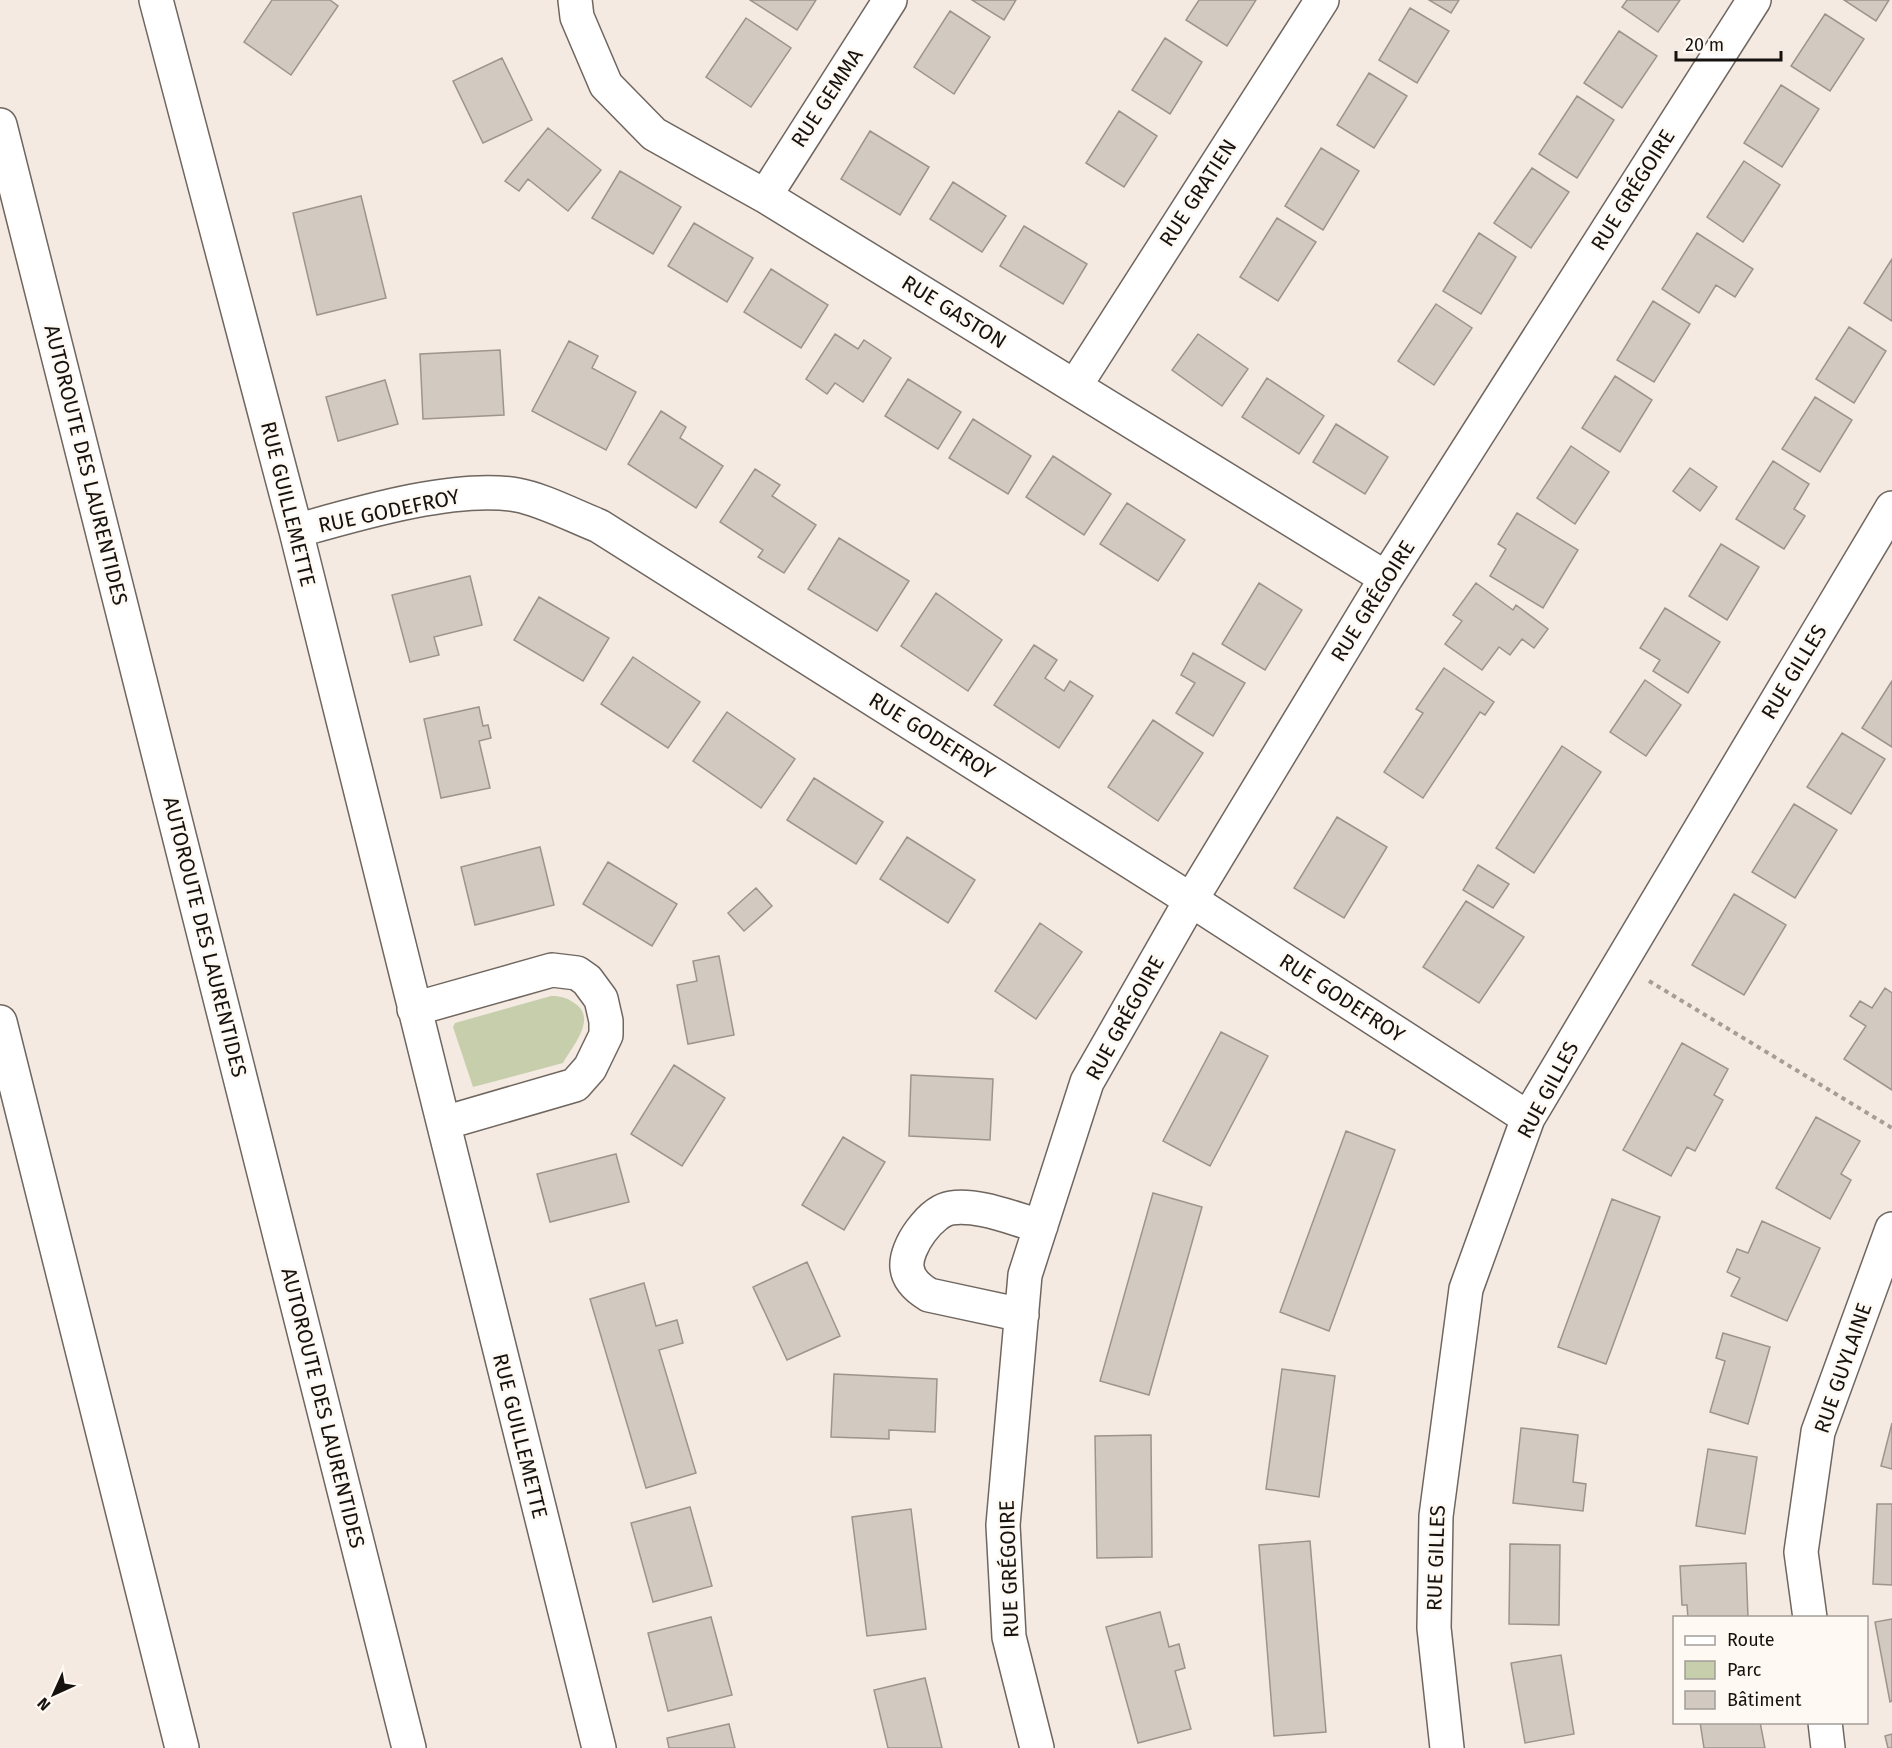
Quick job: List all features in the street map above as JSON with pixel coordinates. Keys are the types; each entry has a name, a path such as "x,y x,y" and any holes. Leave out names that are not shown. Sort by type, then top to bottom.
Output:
{"main road":[{"name":"RUE GUILLEMETTE","path":"156,0 296,531 600,1748"},
{"name":"RUE GASTON","path":"574,0 577,17 606,85 654,134 765,196 1386,578"},
{"name":"RUE GEMMA","path":"765,196 890,0"},
{"name":"RUE GRATIEN","path":"1075,386 1322,0"},
{"name":"RUE GRÉGOIRE","path":"1037,1748 1008,1637 1003,1525 1025,1275 1088,1082 1191,900 1386,578 1754,0"},
{"name":"AUTOROUTE DES LAURENTIDES","path":"0,125 409,1748"},
{"name":"RUE GODEFROY","path":"296,531 367,512 458,494 518,495 599,526 1191,900 1528,1118"},
{"name":"RUE GILLES","path":"1447,1748 1434,1628 1436,1516 1466,1289 1528,1118 1892,508"},
{"path":"414,1009 552,970 577,973 587,980 601,999 606,1021 606,1035 590,1068 575,1085 444,1123"},
{"path":"0,1022 182,1748"},
{"path":"1022,1316 929,1295 916,1287 907,1268 910,1249 931,1219 948,1208 966,1207 1041,1226"},
{"name":"RUE GUYLAINE","path":"1810,1616 1801,1552 1818,1432 1892,1229"},
{"path":"1825,1724 1828,1748"}],"path":[{"path":"1620,963 1892,1128"}],"green space":[{"path":"551,996 565,998 577,1005 584,1018 581,1034 563,1063 473,1087 453,1027 455,1023"}],"building":[{"path":"272,0 330,0 338,6 291,75 244,42"},
{"path":"750,0 816,0 797,30"},
{"path":"972,0 1016,0 1004,20"},
{"path":"1199,0 1256,0 1227,46 1186,20"},
{"path":"1429,0 1459,0 1451,13"},
{"path":"1627,0 1680,0 1658,32 1622,7"},
{"path":"1844,0 1889,0 1876,21"},
{"path":"1410,8 1449,31 1417,83 1379,60"},
{"path":"950,11 990,37 954,94 914,67"},
{"path":"1825,14 1864,39 1830,91 1791,66"},
{"path":"746,18 791,48 751,107 706,77"},
{"path":"1619,31 1657,56 1622,108 1584,83"},
{"path":"1165,38 1202,62 1170,114 1132,90"},
{"path":"502,58 532,120 483,143 453,81"},
{"path":"1369,73 1407,96 1374,148 1337,125"},
{"path":"1781,85 1819,109 1782,167 1744,143"},
{"path":"1577,96 1614,120 1577,178 1539,154"},
{"path":"1119,111 1157,136 1124,187 1086,163"},
{"path":"548,128 601,170 568,211 528,179 519,191 505,181"},
{"path":"870,131 929,167 900,215 841,179"},
{"path":"1321,148 1359,171 1323,230 1285,206"},
{"path":"1744,161 1780,185 1743,242 1707,217"},
{"path":"1532,168 1569,192 1531,248 1494,223"},
{"path":"620,171 681,207 653,254 592,218"},
{"path":"953,182 1006,216 982,252 930,219"},
{"path":"361,196 386,298 317,315 293,213"},
{"path":"1277,218 1316,242 1278,301 1240,277"},
{"path":"694,223 753,258 727,302 668,266"},
{"path":"1024,226 1087,264 1063,304 1000,266"},
{"path":"1479,233 1516,257 1481,314 1443,291"},
{"path":"1697,233 1753,269 1735,297 1716,285 1699,313 1662,289"},
{"path":"1892,259 1892,321 1864,303"},
{"path":"771,269 828,305 801,348 744,312"},
{"path":"1653,301 1690,324 1654,382 1617,360"},
{"path":"1436,304 1472,328 1434,385 1398,361"},
{"path":"1849,327 1886,351 1854,403 1816,379"},
{"path":"835,334 858,349 864,340 891,358 863,402 835,383 827,394 806,379"},
{"path":"1198,334 1248,369 1222,406 1172,370"},
{"path":"569,341 598,356 592,368 636,392 606,450 532,411"},
{"path":"500,350 504,415 423,419 420,354"},
{"path":"1615,376 1652,400 1620,452 1582,428"},
{"path":"1267,378 1324,416 1299,454 1242,417"},
{"path":"908,379 961,412 938,449 885,416"},
{"path":"385,380 398,424 338,441 326,397"},
{"path":"1815,397 1852,420 1820,472 1782,449"},
{"path":"661,411 686,427 680,438 723,466 696,508 628,464"},
{"path":"973,419 1031,456 1008,494 949,458"},
{"path":"1336,424 1388,457 1365,494 1313,462"},
{"path":"1571,446 1609,472 1575,524 1537,498"},
{"path":"1053,456 1111,494 1084,535 1026,497"},
{"path":"1773,461 1809,484 1794,509 1805,516 1784,549 1736,519"},
{"path":"1690,468 1717,487 1700,511 1673,491"},
{"path":"755,469 780,485 772,496 816,525 784,573 758,557 763,550 720,522"},
{"path":"1127,503 1185,540 1158,581 1100,544"},
{"path":"1517,513 1578,550 1543,608 1490,576 1506,549 1498,544"},
{"path":"839,538 909,581 877,631 808,589"},
{"path":"1721,544 1759,567 1727,620 1689,596"},
{"path":"470,576 482,625 434,637 439,655 410,662 392,595"},
{"path":"1259,583 1302,610 1265,670 1222,644"},
{"path":"1476,583 1513,610 1516,605 1548,629 1534,648 1522,639 1510,655 1499,647 1482,670 1445,644 1462,621 1453,615"},
{"path":"936,593 1002,640 968,691 901,646"},
{"path":"539,597 609,638 583,681 514,640"},
{"path":"1665,608 1720,642 1688,693 1653,671 1660,660 1640,648"},
{"path":"1034,645 1057,660 1045,678 1064,691 1070,681 1093,696 1059,748 994,705"},
{"path":"1193,653 1245,683 1213,736 1176,713 1195,683 1181,675"},
{"path":"633,657 700,702 668,748 601,704"},
{"path":"1444,668 1494,702 1485,715 1480,712 1423,798 1384,772 1423,713 1416,709"},
{"path":"1645,680 1681,705 1646,756 1610,732"},
{"path":"1892,681 1892,747 1862,728"},
{"path":"479,707 483,726 488,725 491,738 479,741 490,788 441,798 424,719"},
{"path":"727,712 795,759 761,808 693,761"},
{"path":"1153,720 1203,753 1158,821 1108,787"},
{"path":"1842,733 1885,759 1851,814 1807,787"},
{"path":"1562,746 1601,772 1534,873 1496,848"},
{"path":"814,778 883,822 856,864 787,820"},
{"path":"1794,804 1837,830 1795,898 1752,872"},
{"path":"1337,817 1387,847 1344,918 1294,888"},
{"path":"907,837 975,880 948,923 880,879"},
{"path":"540,847 554,905 475,925 461,867"},
{"path":"608,862 677,904 652,946 583,904"},
{"path":"1478,865 1509,884 1493,908 1463,890"},
{"path":"756,888 772,906 744,931 728,913"},
{"path":"1734,894 1786,925 1744,995 1692,965"},
{"path":"1466,901 1524,937 1479,1003 1423,967"},
{"path":"1040,923 1082,952 1036,1019 995,991"},
{"path":"719,956 734,1035 688,1044 677,985 697,981 693,961"},
{"path":"1885,988 1892,993 1892,1090 1844,1059 1866,1026 1850,1016 1860,1001 1872,1008"},
{"path":"1221,1032 1268,1056 1210,1166 1163,1141"},
{"path":"1682,1043 1728,1069 1714,1095 1723,1100 1695,1151 1687,1147 1671,1176 1623,1150"},
{"path":"674,1065 725,1098 682,1166 631,1134"},
{"path":"911,1075 993,1079 990,1140 909,1136"},
{"path":"1816,1117 1860,1141 1841,1174 1851,1180 1830,1219 1776,1188"},
{"path":"1346,1131 1395,1150 1329,1331 1280,1312"},
{"path":"843,1137 885,1162 844,1230 802,1205"},
{"path":"616,1154 629,1202 550,1222 537,1174"},
{"path":"1153,1193 1202,1207 1149,1395 1100,1381"},
{"path":"1612,1199 1660,1217 1606,1364 1558,1347"},
{"path":"1762,1221 1820,1248 1787,1321 1731,1296 1740,1278 1727,1272 1737,1249 1748,1253"},
{"path":"807,1262 840,1336 787,1360 753,1287"},
{"path":"644,1283 656,1326 677,1320 683,1343 659,1350 696,1473 646,1488 590,1299"},
{"path":"1723,1333 1770,1347 1748,1424 1710,1412 1725,1361 1716,1358"},
{"path":"1282,1369 1335,1376 1319,1497 1266,1489"},
{"path":"834,1374 937,1379 935,1432 889,1430 889,1439 831,1437"},
{"path":"1892,1423 1892,1469 1881,1466"},
{"path":"1521,1428 1578,1435 1573,1482 1586,1484 1583,1511 1513,1503"},
{"path":"1151,1435 1152,1557 1097,1558 1095,1436"},
{"path":"1708,1449 1757,1457 1745,1534 1696,1526"},
{"path":"1877,1504 1892,1504 1892,1585 1873,1584"},
{"path":"690,1507 712,1586 653,1602 631,1523"},
{"path":"911,1509 926,1629 867,1636 852,1517"},
{"path":"1310,1541 1326,1732 1274,1736 1259,1545"},
{"path":"1510,1544 1560,1545 1559,1625 1509,1624"},
{"path":"1746,1563 1748,1616 1688,1616 1687,1605 1682,1605 1680,1566"},
{"path":"1160,1612 1169,1647 1179,1644 1185,1668 1175,1671 1191,1729 1138,1743 1106,1627"},
{"path":"711,1617 732,1695 668,1711 648,1633"},
{"path":"1892,1619 1892,1701 1890,1702 1875,1622"},
{"path":"1561,1655 1574,1734 1525,1743 1511,1663"},
{"path":"925,1678 942,1748 888,1748 874,1690"},
{"path":"729,1724 735,1748 669,1748 667,1738"},
{"path":"1700,1724 1760,1724 1765,1748 1704,1748"},
{"path":"1892,1734 1892,1748 1888,1748 1885,1736"}]}
